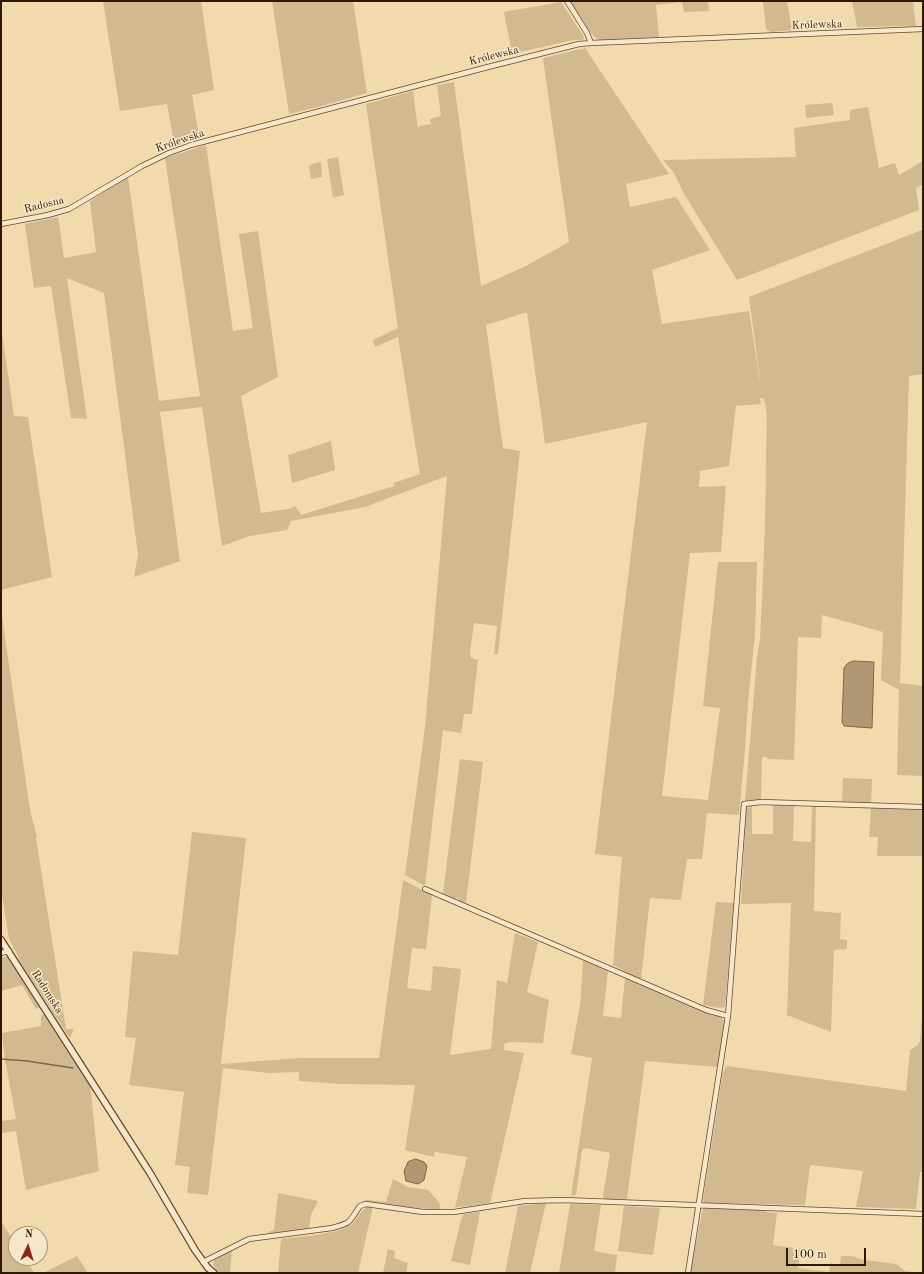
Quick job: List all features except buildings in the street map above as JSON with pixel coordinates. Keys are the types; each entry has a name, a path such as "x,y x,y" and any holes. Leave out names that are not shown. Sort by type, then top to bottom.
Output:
{"street":[{"path":"567,1 587,33 590,43"},
{"name":"Królewska","path":"89,197 149,162 190,145 569,47 590,43 923,29"},
{"name":"Radosna","path":"1,224 55,214 74,206 89,197"},
{"path":"688,1273 728,1016 744,804 760,802 923,807"},
{"path":"425,889 706,1010 728,1016"},
{"name":"Radomska","path":"1,940 150,1173 203,1262 214,1273"},
{"path":"1,953 9,951"},
{"path":"203,1262 249,1239 345,1225 351,1221 360,1206 366,1204 423,1212 454,1212 525,1201 568,1200 923,1214"}],"shaded area":[{"path":"103,1 201,1 214,90 192,95 199,137 174,144 167,104 120,111"},
{"path":"272,1 353,1 367,93 289,114"},
{"path":"570,1 708,1 709,11 684,12 682,2 656,5 659,37 600,40 587,29"},
{"path":"763,1 787,1 792,30 771,32 766,29"},
{"path":"852,1 913,1 916,26 857,27"},
{"path":"561,2 584,37 583,40 573,40 512,54 504,12"},
{"path":"585,48 669,174 626,184 630,207 676,197 710,250 652,270 662,324 749,311 762,394 749,297 922,230 923,238 923,374 909,376 900,683 923,686 923,776 897,775 899,690 881,680 883,632 822,615 821,638 798,637 794,760 768,759 767,757 762,757 761,800 745,801 757,657 760,640 765,525 767,418 763,398 760,398 761,404 736,406 729,466 700,471 699,487 726,486 721,552 690,553 662,796 708,800 720,708 703,706 718,562 757,562 755,635 739,815 707,813 702,859 687,859 681,900 650,898 641,980 613,965 622,857 595,854 647,422 545,444 527,312 486,325 503,448 520,451 498,654 494,654 497,626 474,623 470,652 471,658 478,660 472,714 464,714 461,733 443,730 425,886 405,875 425,727 447,476 365,507 291,521 287,530 250,536 222,546 202,407 160,412 180,561 134,577 138,555 104,293 67,278 87,419 71,418 51,286 34,288 25,224 58,217 64,258 96,252 90,201 128,177 159,401 200,396 165,158 206,145 233,331 253,328 239,234 258,231 278,377 241,396 261,513 288,509 295,506 301,515 394,486 394,483 420,474 398,337 375,347 373,340 398,328 366,104 413,91 418,130 419,126 431,124 430,119 441,116 437,85 454,82 481,286 524,267 569,242 543,58"},
{"path":"832,103 834,115 806,118 805,105"},
{"path":"868,107 879,168 895,163 899,175 923,161 923,184 916,188 919,210 737,280 683,192 674,173 663,160 796,157 794,128 850,120 850,110"},
{"path":"338,157 344,195 333,198 327,159"},
{"path":"321,162 322,177 311,179 309,166"},
{"path":"1,326 14,416 28,417 52,577 1,590"},
{"path":"331,441 335,470 292,483 288,455"},
{"path":"1,610 30,810 37,837 66,1029 74,1029 70,1038 20,962 9,939 1,889"},
{"path":"853,661 874,662 872,728 844,726 842,722 844,668 847,664"},
{"path":"460,759 483,762 466,903 443,893"},
{"path":"843,778 872,779 871,804 842,803"},
{"path":"752,805 752,834 773,834 773,805 794,806 793,841 811,842 812,806 816,806 814,911 841,913 840,939 847,940 847,949 834,950 831,1032 787,1015 791,903 741,904 746,810"},
{"path":"871,808 923,810 923,856 877,856 878,837 869,837"},
{"path":"192,832 246,838 221,1064 301,1058 379,1058 403,880 432,895 426,949 412,948 407,988 431,991 433,966 461,969 450,1055 491,1049 497,980 507,983 515,933 538,942 527,992 549,1000 543,1043 509,1042 504,1044 504,1050 524,1053 490,1203 455,1207 467,1157 435,1152 434,1157 405,1150 415,1085 341,1084 299,1081 299,1072 269,1073 223,1068 208,1195 187,1193 190,1167 175,1165 184,1092 129,1085 136,1038 125,1037 133,951 178,955"},
{"path":"716,902 734,903 725,1007 719,1008 703,1005"},
{"path":"1,957 8,957 41,1007 36,1009 22,985 1,991"},
{"path":"583,960 608,971 603,1016 621,1018 625,978 720,1017 724,1020 725,1024 718,1067 645,1061 627,1199 604,1199 603,1196 610,1153 586,1148 582,1150 576,1195 571,1196 592,1058 571,1054 580,1006"},
{"path":"923,1003 923,1172 920,1172 916,1209 856,1207 863,1171 812,1165 810,1166 805,1205 705,1203 703,1200 723,1072 727,1066 906,1091 910,1050 918,1045 920,1041"},
{"path":"45,1014 90,1083 99,1171 26,1190 16,1131 1,1133 1,1121 16,1119 5,1059 2,1033 41,1026 41,1015"},
{"path":"416,1159 424,1162 427,1166 424,1180 418,1184 406,1181 404,1171 408,1162"},
{"path":"393,1179 408,1187 428,1190 439,1202 441,1210 363,1203 362,1201 367,1200 386,1202"},
{"path":"278,1193 318,1201 311,1215 309,1229 268,1232 274,1230"},
{"path":"546,1203 530,1273 505,1273 518,1206"},
{"path":"570,1204 601,1205 594,1251 617,1255 615,1273 559,1273"},
{"path":"624,1206 660,1208 653,1255 618,1251"},
{"path":"366,1207 372,1207 372,1211 358,1273 278,1273 281,1239 329,1233 339,1230 352,1224"},
{"path":"703,1209 766,1210 766,1212 777,1213 773,1245 801,1249 798,1268 829,1272 831,1261 832,1265 840,1265 841,1256 851,1256 864,1260 896,1264 905,1271 920,1273 690,1273 702,1212"},
{"path":"480,1212 470,1265 451,1261 461,1220 464,1214"},
{"path":"1,1221 8,1232 8,1266 30,1266 34,1273 1,1273"},
{"path":"232,1249 230,1273 220,1273 213,1265 214,1260"},
{"path":"388,1249 395,1251 394,1258 408,1263 406,1273 383,1273"},
{"path":"77,1256 88,1273 43,1273"}],"waterway":[{"path":"1,1059 27,1061 73,1068"}]}
